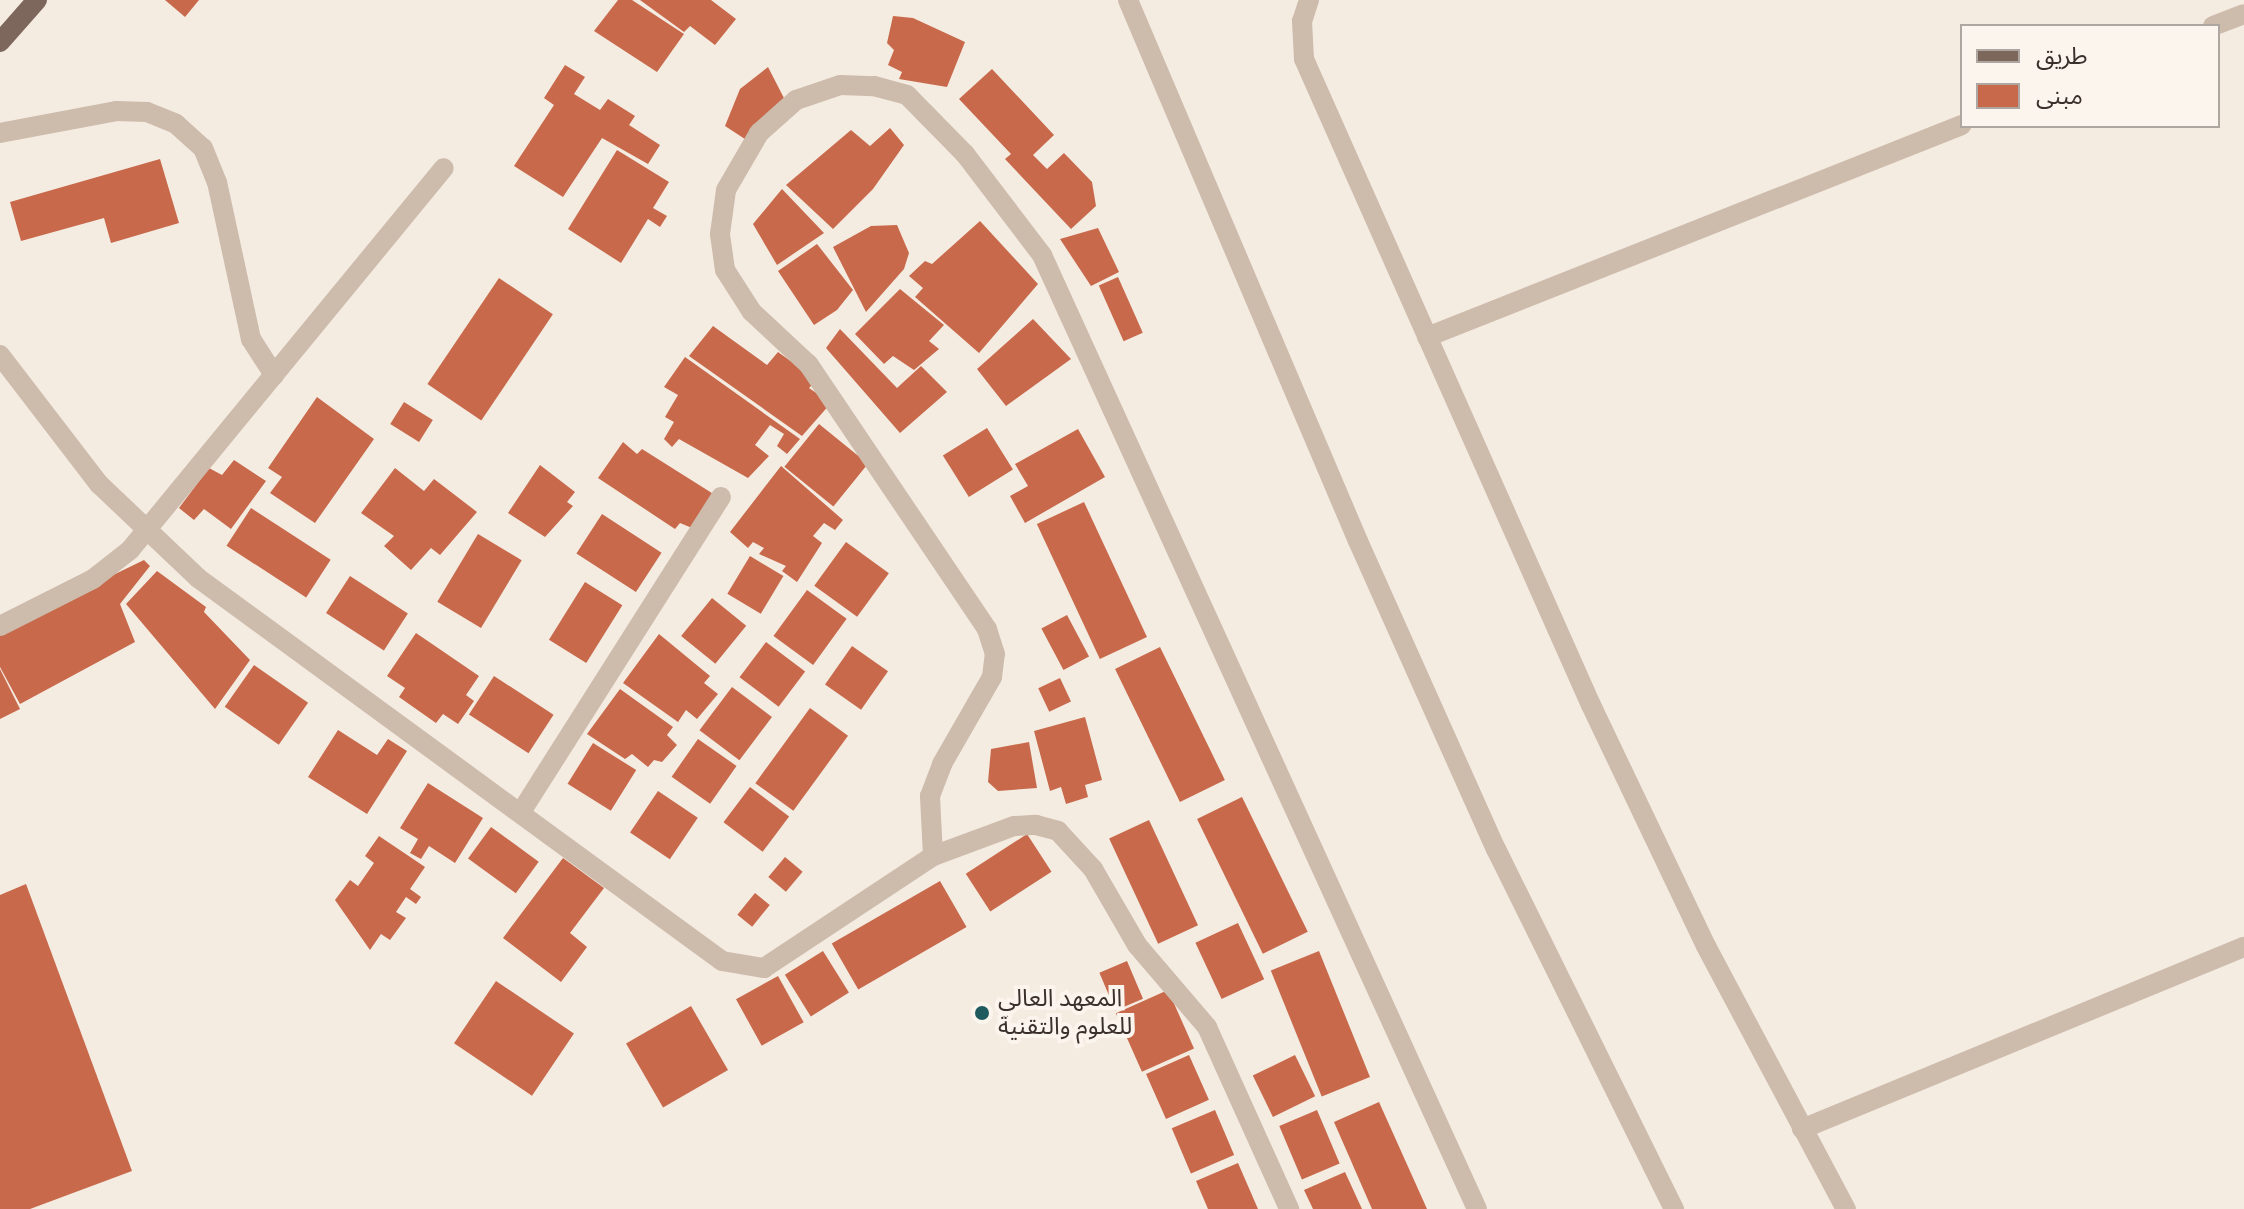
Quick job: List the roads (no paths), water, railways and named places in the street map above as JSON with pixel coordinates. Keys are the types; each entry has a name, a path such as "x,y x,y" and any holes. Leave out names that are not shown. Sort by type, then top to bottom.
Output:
{"main road":[{"path":"0,42 37,0"}],"street":[{"path":"1128,0 1458,765 1674,1209"},
{"path":"1309,0 1302,21 1304,59 1427,337 1647,826 1846,1209"},
{"path":"2218,24 2244,14"},
{"path":"933,856 930,796 942,764 992,677 995,654 987,629 808,364 752,312 725,270 720,234 726,190 759,133 796,100 840,85 874,86 907,95 965,154 1042,255 1477,1209"},
{"path":"0,133 116,111 147,112 176,124 203,148 217,182 251,339 274,375"},
{"path":"1427,337 1960,126"},
{"path":"0,626 93,579 145,533 444,168"},
{"path":"0,355 99,484 145,533 198,578 722,961 743,968 764,968 933,856 1014,826 1036,825 1058,831 1078,848 1137,945 1207,1027 1289,1209"},
{"path":"521,812 721,497"},
{"path":"1802,1129 2244,947"}],"place":[{"name":"المعهد العالي للعلوم والتقنية","path":"982,1013"}]}
